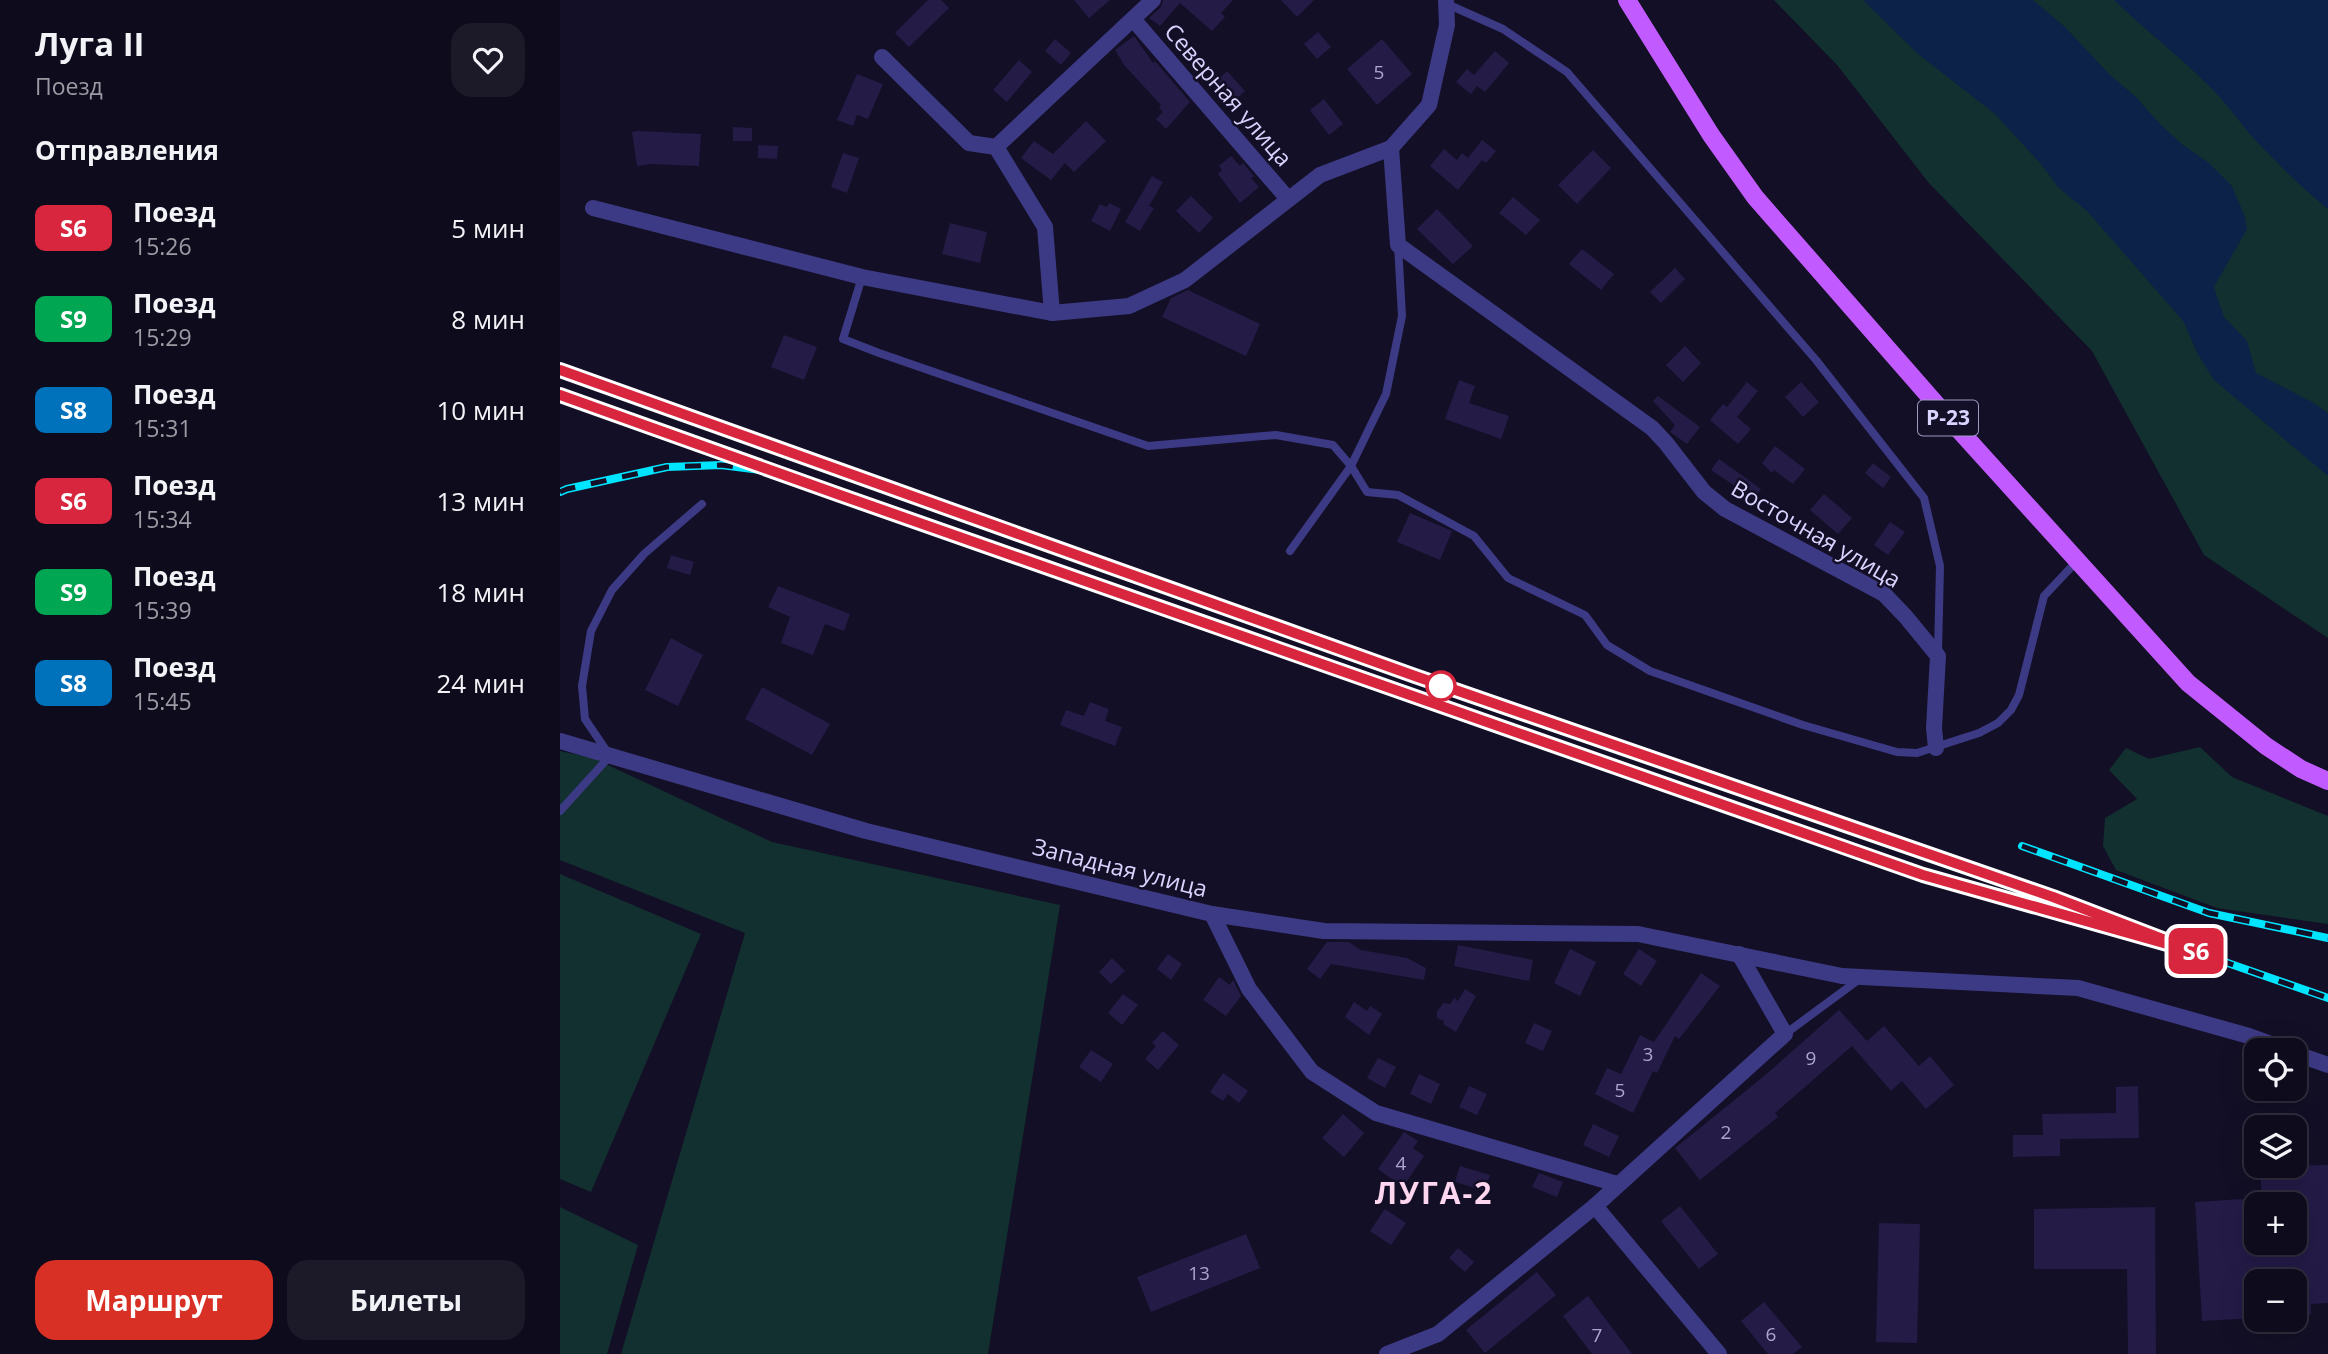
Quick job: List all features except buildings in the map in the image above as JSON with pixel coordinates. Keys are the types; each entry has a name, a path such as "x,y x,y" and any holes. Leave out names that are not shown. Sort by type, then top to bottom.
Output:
{"main road":[{"name":"Р-23","path":"1627,0 1710,135 1755,197 2077,561 2188,683 2266,746 2328,781"}],"street":[{"path":"996,147 1153,0"},
{"path":"593,208 862,277 1052,313 1129,306 1185,279 1320,175 1391,148 1429,105 1447,25 1446,2"},
{"name":"Северная улица","path":"1133,19 1289,200"},
{"path":"882,57 969,142 996,147 1045,227 1052,313"},
{"path":"1391,148 1398,245"},
{"name":"Восточная улица","path":"1398,245 1652,428 1698,486 1726,509 1884,594 1938,656"},
{"path":"1937,748 1934,728 1938,656"},
{"name":"Западная улица","path":"560,741 866,831 1212,914 1249,989 1312,1072 1376,1113 1618,1184"},
{"path":"1212,914 1324,931 1638,934 1842,976 2078,988 2254,1038"},
{"path":"1387,1354 1438,1334 1595,1206 1785,1034 1739,954"},
{"path":"2307,1057 2328,1065"},
{"path":"1595,1206 1719,1354"}],"lane":[{"path":"1446,2 1503,29 1567,72 1816,360 1924,498 1940,566 1938,656"},
{"path":"1290,551 1351,466 1386,394 1402,316 1398,245"},
{"path":"862,277 843,338 879,353 1149,446 1276,435 1333,445 1351,466 1367,492 1398,495 1474,536 1508,578 1585,615 1607,645 1650,671 1803,725 1897,752 1917,753 1937,748 1998,723 2011,710 2019,695 2044,596 2077,561"},
{"path":"560,811 610,756 584,719 582,686 591,631 612,590 644,554 702,504"},
{"path":"1785,1034 1864,977"}],"green space":[{"path":"1774,0 2328,0 2328,638 2204,555 2092,351 1928,182 1838,66"},
{"path":"2200,747 2232,777 2328,816 2328,924 2217,908 2116,870 2103,846 2105,818 2137,799 2109,770 2126,748 2149,759"},
{"path":"560,751 593,758 772,842 1060,905 988,1354 621,1354 745,933 560,860"},
{"path":"560,874 701,934 591,1192 560,1179"},
{"path":"560,1207 638,1245 607,1354 560,1354"}],"water":[{"path":"1863,0 2033,0 2065,27 2159,123 2183,145 2209,163 2232,186 2247,229 2214,287 2224,317 2247,341 2256,373 2328,413 2328,476 2214,380 2197,353 2184,322 2087,211 2059,188 1995,114 1918,54"},
{"path":"2114,0 2328,0 2328,209 2266,152 2201,78"}],"railway":[{"path":"560,370 1441,686 2053,897 2199,953 2328,998"},
{"path":"560,395 750,463"},
{"path":"560,492 667,467 721,465 777,472 1923,875 2118,931"},
{"path":"2022,846 2209,913 2328,938"}],"train":[{"name":"S6","path":"560,370 1415,676 2053,897 2199,953 1923,875 560,395"}],"district":[{"name":"ЛУГА-2","path":"1434,1194"}]}
